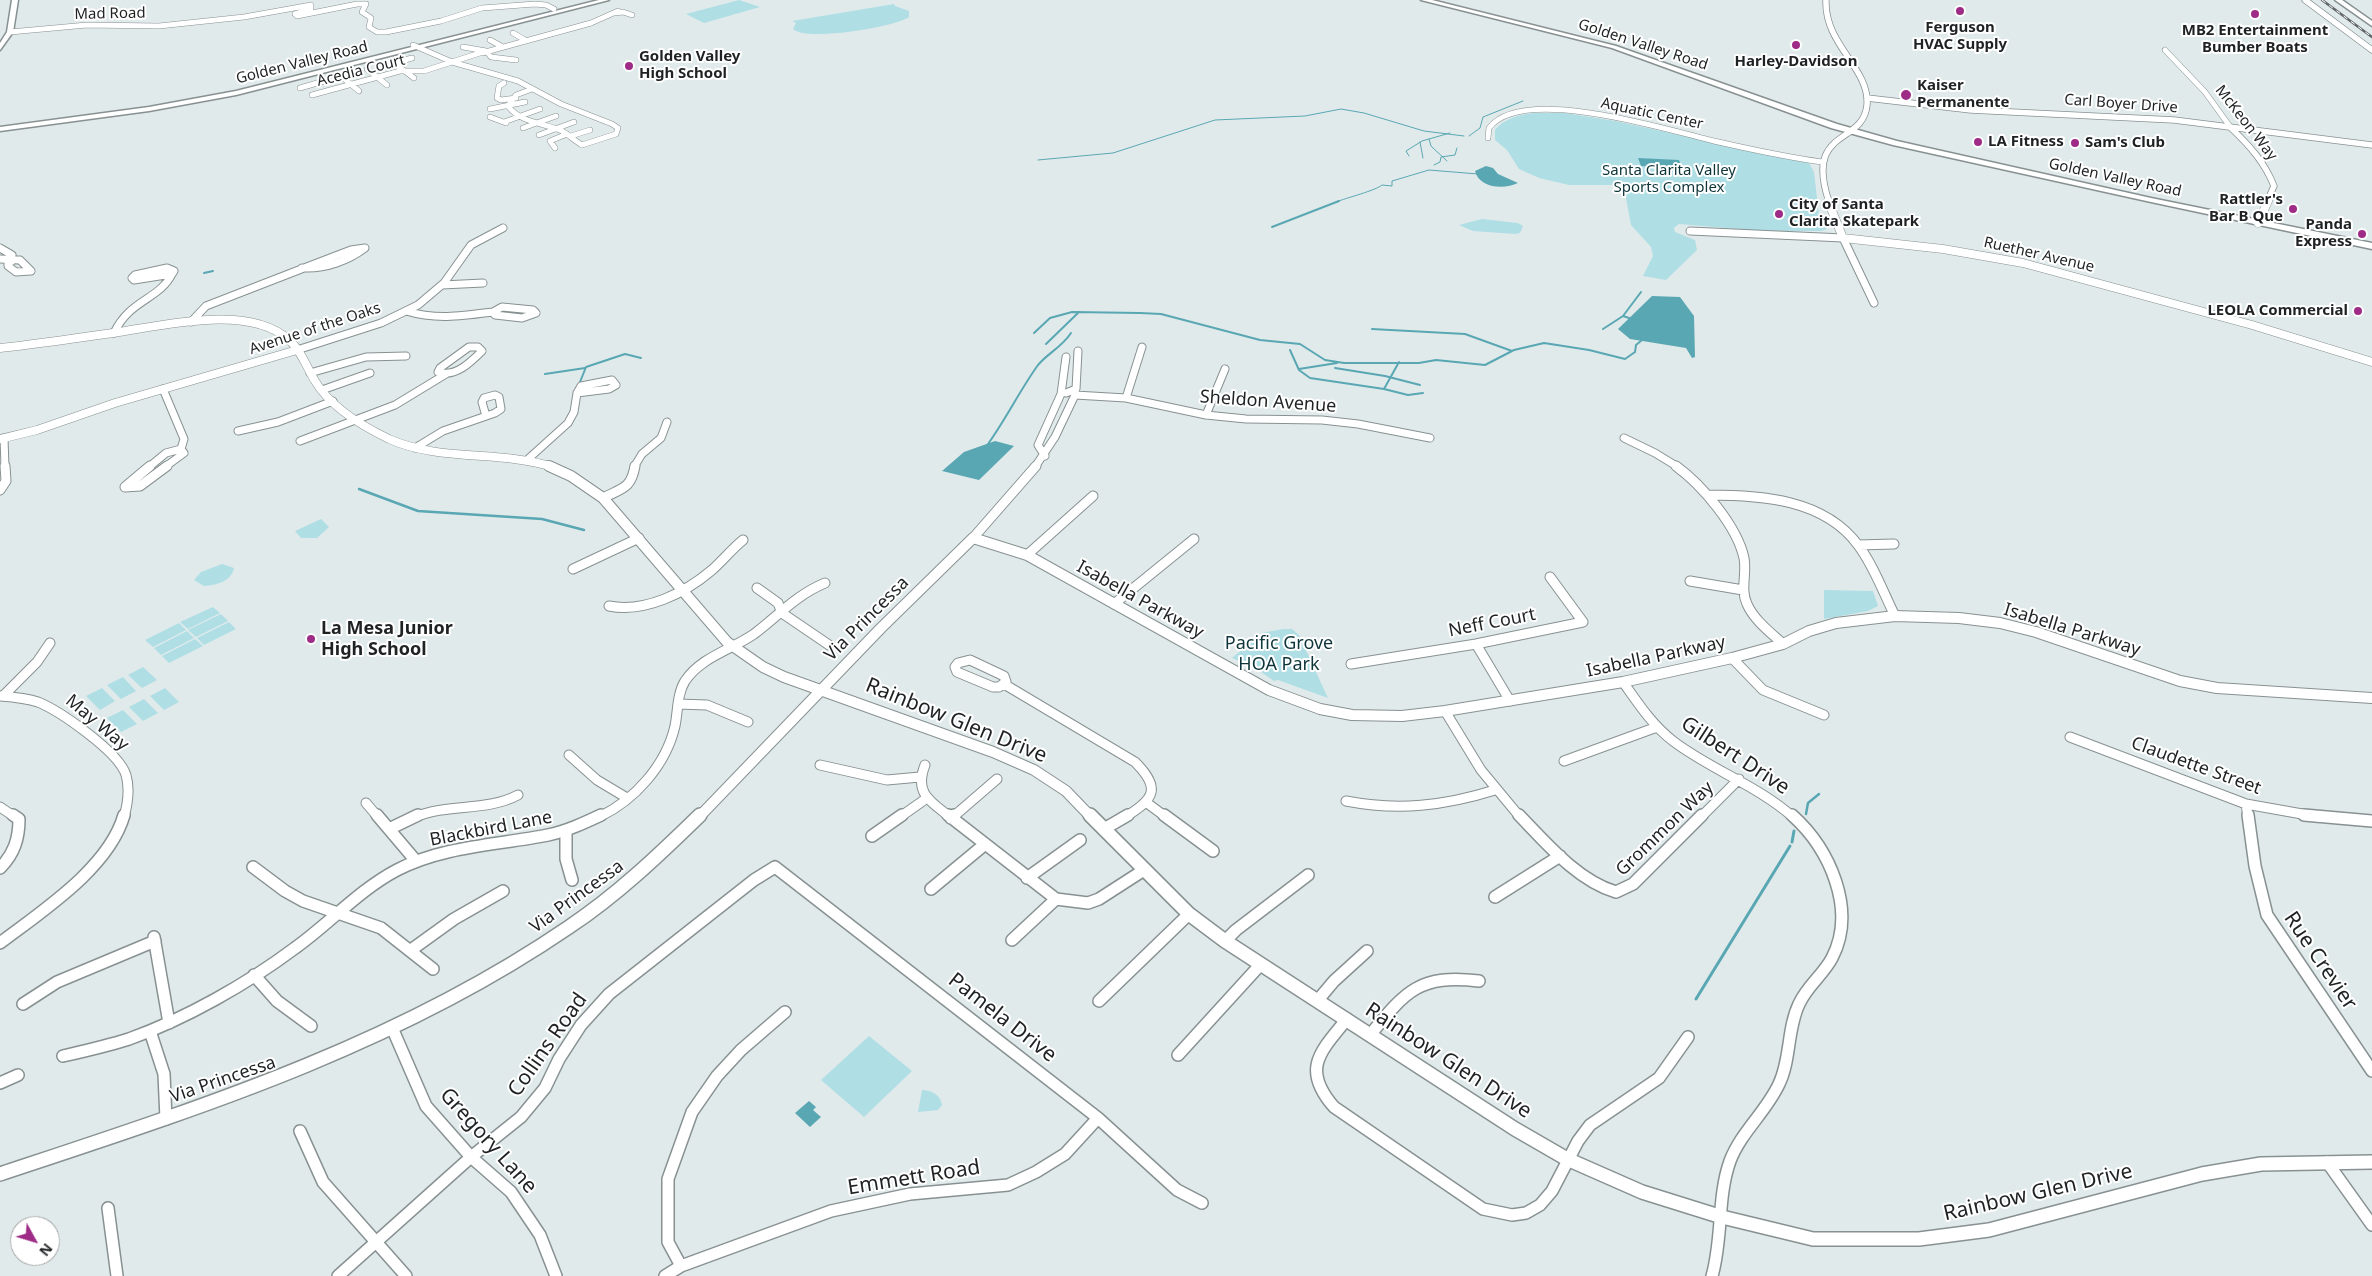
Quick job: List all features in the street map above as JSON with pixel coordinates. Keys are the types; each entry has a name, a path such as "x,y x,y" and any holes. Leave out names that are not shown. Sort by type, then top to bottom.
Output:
{"main road":[{"path":"0,48 10,32 15,0"},
{"name":"Golden Valley Road","path":"0,129 193,102 293,80 591,0"},
{"name":"Golden Valley Road","path":"0,125 194,98 606,0"},
{"name":"Golden Valley Road","path":"1424,0 1614,47 1834,126 1937,153 2372,246"},
{"name":"Golden Valley Road","path":"1438,0 1639,51 1840,124 1850,130"},
{"path":"2338,0 2372,24"},
{"path":"2347,0 2372,17"},
{"name":"Golden Valley Road","path":"2258,223 2284,232 2372,251"}],"street":[{"path":"1826,0 1824,12 1828,24 1859,74 1867,98 1864,116 1828,150 1822,162 1831,212 1874,303"},
{"path":"2305,0 2372,50"},
{"name":"Mad Road","path":"10,32 87,25 159,26 244,18 312,5 311,8 294,14 297,16 356,4 366,4 362,12 371,18 370,27 377,32 386,32 441,20 482,8 546,4 554,9"},
{"name":"Acedia Court","path":"312,95 377,76 406,70 424,71 501,46 583,25 616,12 632,15"},
{"path":"586,17 596,21"},
{"path":"602,19 612,23"},
{"path":"562,22 573,28"},
{"path":"583,25 591,29"},
{"path":"543,31 548,34"},
{"path":"560,31 567,36"},
{"path":"513,33 525,40"},
{"path":"535,38 543,42"},
{"path":"490,40 501,46"},
{"path":"512,44 520,49"},
{"path":"416,46 452,62 518,81 618,128 612,136 586,145 579,144 569,135 520,116 509,110 508,106"},
{"path":"463,47 486,51 491,57 516,60"},
{"name":"McKeon Way","path":"2165,50 2205,92 2231,128 2251,147 2270,175 2274,186 2258,223"},
{"path":"412,58 394,63 406,70 414,78"},
{"path":"406,70 421,66"},
{"path":"367,69 386,85"},
{"path":"341,76 359,91"},
{"path":"300,88 321,81 334,89"},
{"path":"504,83 498,86 497,98 512,100"},
{"path":"508,106 512,100 534,90"},
{"path":"322,93 329,98"},
{"name":"Carl Boyer Drive","path":"1867,98 1946,109 2075,113 2162,119 2295,138 2372,145"},
{"path":"490,109 525,102"},
{"path":"490,117 505,123 540,109"},
{"name":"Aquatic Center","path":"1488,138 1487,132 1490,126 1508,116 1529,112 1562,111 1625,120 1822,162"},
{"path":"524,128 556,116"},
{"path":"539,135 574,122"},
{"path":"555,148 550,141 590,130"},
{"name":"Avenue of the Oaks","path":"2,439 362,330 406,311 434,293 471,245 503,228"},
{"name":"Ruether Avenue","path":"1690,231 1843,238 1943,249 2023,263 2252,325 2372,362"},
{"path":"0,248 12,255 11,260 0,259"},
{"path":"191,322 206,306 302,268 350,250 365,248 356,255 319,269 302,268"},
{"path":"114,333 119,319 128,309 170,282 173,274 173,269 167,268 135,275 132,278 142,280 173,274"},
{"path":"442,285 483,283"},
{"path":"406,311 427,317 448,318 493,312 506,307 533,310 536,313 524,318 495,315 493,312"},
{"name":"Rainbow Glen Drive","path":"0,348 191,322 231,320 265,326 278,331 290,340 310,373 322,390 333,401 358,421 395,441 415,448 527,460 568,472 585,482 603,498 732,647 763,667 992,752 1034,770 1066,791 1189,914 1261,964 1515,1129 1567,1159 1614,1182 1722,1217 1813,1239 1919,1239 1989,1230 2202,1174 2260,1164 2372,1162"},
{"path":"300,441 358,421 430,386 446,374 454,372 481,354 482,349 478,347 469,348 438,370 439,373 446,374"},
{"path":"1126,398 1142,348"},
{"path":"1061,394 1076,389 1078,351"},
{"path":"310,373 366,357 406,356"},
{"path":"1046,456 1039,449 1038,442 1061,394 1066,357"},
{"path":"1206,415 1225,369"},
{"path":"322,390 370,373"},
{"path":"163,389 184,439 181,449 184,451 182,455 140,486 125,487 166,453 181,449"},
{"path":"527,460 566,426 574,413 577,393"},
{"name":"Sheldon Avenue","path":"1075,395 1126,398 1206,415 1322,420 1358,424 1430,438"},
{"name":"Via Princessa","path":"0,1174 279,1080 393,1030 502,971 571,926 633,878 702,815 821,690 974,538 1046,456 1063,426 1075,395"},
{"path":"238,431 291,418 333,401"},
{"path":"415,448 443,431 486,416"},
{"path":"603,498 628,485 634,477 634,467 637,462 642,454 660,438 667,422"},
{"path":"1624,438 1677,464 1708,495 1729,527 1743,554 1745,572 1743,590 1754,616 1783,644"},
{"path":"0,490 6,481 2,439"},
{"path":"1708,495 1771,497 1802,506 1829,519 1846,532 1858,545 1895,616"},
{"path":"1028,555 1093,496"},
{"path":"573,569 639,538"},
{"name":"Isabella Parkway","path":"974,538 1028,555 1245,678 1294,701 1352,715 1402,716 1445,711 1623,682 1732,658 1783,644 1809,631 1836,623 1895,616 2000,623 2036,632 2180,681 2217,688 2372,698"},
{"path":"1114,604 1194,539"},
{"path":"609,606 628,608 644,606 682,589 710,572 730,550 743,540"},
{"path":"1858,545 1894,544"},
{"name":"Neff Court","path":"1351,664 1476,644 1583,622 1550,577"},
{"path":"1690,581 1743,590"},
{"name":"Blackbird Lane","path":"63,1056 112,1045 169,1023 254,975 300,945 372,883 397,869 443,852 534,839 566,831 599,817 627,798 652,774 661,761 670,746 678,704 684,684 690,674 710,659 756,632 780,609 809,588 825,583"},
{"path":"757,588 778,603 782,613 829,645"},
{"path":"2,696 37,662 50,643"},
{"path":"1476,644 1510,700"},
{"path":"1732,658 1763,690 1824,715"},
{"path":"963,660 972,661 1004,676 1006,680 1004,684 999,687 990,686 957,672 956,665 963,660"},
{"name":"Gilbert Drive","path":"1623,682 1657,727 1680,746 1767,796 1795,818 1815,840 1830,864 1839,895 1842,922 1839,941 1831,959 1812,984 1794,1015 1783,1074 1775,1090 1742,1134 1730,1162 1712,1276"},
{"path":"1004,684 1134,762 1148,773 1154,783 1152,794 1147,803 1104,829"},
{"name":"May Way","path":"0,943 66,893 92,868 110,846 120,826 126,810 129,788 120,762 67,716 49,706 2,696"},
{"path":"678,704 707,705 748,722"},
{"name":"Grommon Way","path":"1445,711 1470,754 1495,790 1560,856 1606,890 1625,891 1739,779"},
{"path":"1564,761 1657,727"},
{"name":"Claudette Street","path":"2070,737 2246,804 2300,815 2372,821"},
{"path":"569,755 597,780 627,798"},
{"path":"820,765 888,780 920,777"},
{"path":"924,765 920,777 920,788 927,798 984,845 1056,900 1088,903 1099,899 1144,870"},
{"path":"951,818 997,779"},
{"path":"1346,801 1376,808 1418,808 1460,801 1495,790"},
{"path":"389,829 438,809 495,806 508,802 518,795"},
{"path":"872,836 899,815 927,798"},
{"path":"366,803 416,861"},
{"path":"1147,803 1213,851"},
{"name":"Rue Crevier","path":"2246,804 2255,866 2267,915 2372,1071"},
{"path":"0,807 19,819 20,831 16,847 0,868"},
{"path":"566,831 566,859 572,880"},
{"path":"1027,878 1080,840"},
{"path":"931,889 984,845"},
{"path":"1495,897 1560,856"},
{"path":"254,867 285,891 303,901 381,928 433,969"},
{"name":"Pamela Drive","path":"775,867 1098,1118 1177,1190 1202,1203"},
{"name":"Collins Road","path":"338,1276 472,1157 521,1118 544,1088 559,1059 581,1025 609,994 754,880 775,867"},
{"path":"1226,940 1236,930 1308,875"},
{"path":"411,950 454,919 503,891"},
{"path":"1012,940 1056,900"},
{"path":"1099,1002 1189,914"},
{"path":"23,1004 57,982 155,938 169,1023"},
{"path":"1318,1000 1334,981 1367,951"},
{"path":"1178,1056 1261,964"},
{"path":"254,975 277,1001 311,1026"},
{"path":"1370,1035 1395,1004 1413,989 1435,978 1453,977 1479,981"},
{"path":"681,1266 668,1242 668,1179 692,1112 717,1076 741,1050 785,1012"},
{"path":"1347,1019 1326,1046 1317,1063 1315,1081 1320,1094 1334,1107 1483,1209 1503,1216 1522,1214 1541,1204 1554,1187 1567,1159 1584,1131 1601,1116 1655,1082 1668,1068 1688,1037"},
{"name":"Gregory Lane","path":"393,1030 426,1106 472,1157 511,1192 540,1235 556,1276"},
{"path":"150,1031 164,1074 166,1119"},
{"path":"0,1083 18,1075"},
{"name":"Emmett Road","path":"665,1276 681,1266 831,1211 910,1194 1008,1185 1036,1172 1065,1154 1098,1118"},
{"path":"300,1131 323,1182 378,1242 406,1276"},
{"path":"2327,1162 2372,1225"},
{"path":"108,1208 117,1276"}],"green space":[{"path":"739,0 760,7 704,23 686,14"},
{"path":"894,4 909,11 909,17 870,29 832,34 801,33 793,29 796,23 792,21"},
{"name":"Santa Clarita Valley Sports Complex","path":"1534,113 1565,113 1615,121 1809,163 1814,172 1819,215 1827,229 1821,231 1762,231 1679,224 1674,228 1675,232 1695,240 1697,250 1666,280 1643,276 1653,256 1651,247 1631,225 1625,193 1615,185 1569,185 1539,178 1519,169 1507,150 1495,140 1495,130 1503,123 1518,116"},
{"path":"1482,219 1518,223 1523,226 1520,233 1515,234 1473,231 1459,225"},
{"path":"321,519 329,527 317,538 301,538 295,531"},
{"path":"222,564 234,568 230,577 226,580 204,586 194,580 201,572"},
{"path":"1824,590 1873,591 1878,606 1868,611 1824,619"},
{"path":"213,607 220,613 188,629 180,622"},
{"path":"221,614 228,621 196,637 188,630"},
{"path":"229,622 236,629 204,645 197,638"},
{"path":"179,623 186,630 153,647 145,640"},
{"name":"Pacific Grove HOA Park","path":"1292,629 1299,635 1328,698 1278,680 1274,681 1257,669 1232,658 1262,633"},
{"path":"187,631 194,638 161,655 154,648"},
{"path":"195,639 203,646 169,663 162,656"},
{"path":"143,667 157,680 142,688 128,675"},
{"path":"123,677 136,691 121,699 107,685"},
{"path":"102,688 115,701 100,710 86,696"},
{"path":"165,688 179,702 164,710 150,696"},
{"path":"144,699 158,713 143,721 129,707"},
{"path":"123,710 137,724 121,732 107,718"},
{"path":"869,1036 912,1071 864,1117 821,1080"},
{"path":"922,1090 932,1092 940,1098 942,1105 938,1110 918,1112"}],"shaded area":[{"path":"1638,158 1679,160 1682,168 1641,166"},
{"path":"1486,166 1493,168 1498,174 1518,183 1499,187 1481,181 1475,171"},
{"path":"1652,296 1680,297 1694,316 1695,357 1692,358 1686,348 1630,339 1618,329"},
{"path":"995,441 1014,446 979,480 942,471 964,452"},
{"path":"809,1101 816,1107 813,1110 821,1117 810,1127 795,1113"}],"waterway":[{"path":"1469,136 1480,128 1483,117 1523,101"},
{"path":"1038,160 1113,153 1215,120 1305,116 1341,109 1364,113 1424,131 1447,134"},
{"path":"1429,139 1447,134"},
{"path":"1447,134 1464,136"},
{"path":"1420,142 1429,139"},
{"path":"1429,139 1431,146 1443,157"},
{"path":"1409,156 1406,151 1420,142"},
{"path":"1420,142 1423,158"},
{"path":"1443,157 1455,155 1457,148"},
{"path":"1434,165 1440,162 1443,157"},
{"path":"1443,157 1447,161"},
{"path":"1338,201 1368,192 1382,185 1392,186 1392,181 1429,170 1478,174"},
{"path":"1272,227 1338,201"},
{"path":"204,273 213,271"},
{"path":"1623,316 1641,292"},
{"path":"1034,333 1050,318 1079,312"},
{"path":"1046,344 1079,312"},
{"path":"1079,312 1161,314 1260,340 1300,344 1325,360 1344,363 1398,363"},
{"path":"1603,329 1623,316"},
{"path":"1623,316 1632,319"},
{"path":"1372,329 1465,334 1512,351"},
{"path":"988,444 1038,365 1071,333"},
{"path":"1398,363 1419,363 1436,360 1485,365 1514,350 1544,343 1589,350 1625,359 1635,352 1636,345 1642,340"},
{"path":"1290,350 1299,370 1310,378 1384,389"},
{"path":"583,384 580,382 586,367 625,354 641,358"},
{"path":"1299,369 1337,363"},
{"path":"1390,377 1398,363"},
{"path":"545,374 585,368"},
{"path":"1335,368 1390,377"},
{"path":"1384,389 1390,377"},
{"path":"1390,377 1420,385"},
{"path":"1384,389 1408,395 1423,393"},
{"path":"359,489 418,511 542,519 584,530"},
{"path":"1806,814 1808,803 1819,794"},
{"path":"1792,842 1794,831"},
{"path":"1696,999 1790,846"}],"railway":[{"path":"2322,0 2372,37"}],"place":[{"name":"Ferguson HVAC Supply","path":"1960,11"},
{"name":"MB2 Entertainment Bumber Boats","path":"2255,14"},
{"name":"Harley-Davidson","path":"1796,45"},
{"name":"Golden Valley High School","path":"629,66"},
{"name":"Kaiser Permanente","path":"1906,95"},
{"name":"LA Fitness","path":"1978,142"},
{"name":"Sam's Club","path":"2075,143"},
{"name":"Rattler's Bar B Que","path":"2293,209"},
{"name":"City of Santa Clarita Skatepark","path":"1779,214"},
{"name":"Panda Express","path":"2362,234"},
{"name":"LEOLA Commercial","path":"2358,311"},
{"name":"La Mesa Junior High School","path":"311,639"}]}
